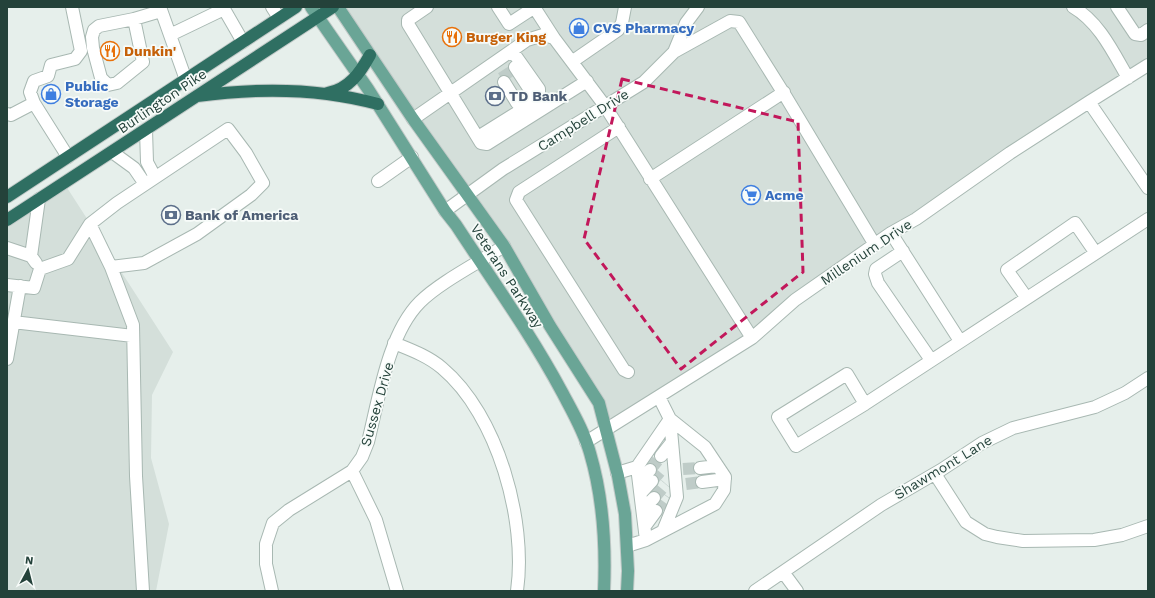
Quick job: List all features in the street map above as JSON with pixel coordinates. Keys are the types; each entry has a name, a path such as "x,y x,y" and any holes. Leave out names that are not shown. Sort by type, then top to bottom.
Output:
{"highway":[{"name":"Burlington Pike","path":"8,195 296,7"},
{"name":"Burlington Pike","path":"7,220 146,130 314,12 333,7"},
{"path":"319,94 338,90 359,75 370,55"},
{"path":"194,96 238,91 319,94 358,98 378,104"}],"main road":[{"name":"Veterans Parkway","path":"338,7 413,119 504,246 550,326 599,403 617,473 624,509 628,571 627,591"},
{"name":"Veterans Parkway","path":"314,12 359,75 445,211 555,378 580,427 590,452 601,508 605,562 604,591"}],"street":[{"path":"68,157 34,103 30,92 34,81 48,76 51,65 75,59 81,51 72,7"},
{"path":"272,7 279,18"},
{"path":"426,7 408,20 408,24 481,142 487,144 531,99 588,81"},
{"path":"498,7 509,24 534,7 554,38 573,61 605,106 752,338"},
{"path":"573,61 618,30 622,24 626,7"},
{"name":"Campbell Drive","path":"445,211 467,194 644,82 674,52 686,23 698,7"},
{"path":"1073,7 1082,13 1105,39 1128,78"},
{"path":"1117,7 1135,34 1141,35 1148,30"},
{"path":"134,19 143,62 117,83 108,85 101,78 93,48 92,37 94,30 99,26 134,19 161,9 186,80"},
{"path":"170,35 224,9 243,42"},
{"path":"674,52 730,21 739,22 784,92 875,245"},
{"path":"413,119 451,93 504,67 527,40 543,35 554,38"},
{"path":"504,67 515,54 531,99"},
{"name":"Millenium Drive","path":"586,442 606,431 752,338 795,300 891,233 916,219 1010,153 1148,65"},
{"path":"504,67 531,99"},
{"path":"650,179 784,92"},
{"path":"1089,102 1148,188"},
{"path":"7,114 11,115 34,103"},
{"path":"618,127 519,192 516,200 624,370 628,372"},
{"path":"40,269 68,259 90,224 150,180 228,129 246,153 263,182 251,195 197,234 144,263 111,267"},
{"path":"146,130 147,162 150,180"},
{"path":"112,152 150,180"},
{"path":"378,180 412,157"},
{"path":"31,256 39,199"},
{"path":"865,404 847,374 778,417 796,446 865,404 1026,297 1148,219"},
{"path":"1026,297 1007,270 1075,223 1095,252"},
{"path":"90,224 111,267 133,325 136,476 143,591"},
{"path":"891,233 960,341"},
{"name":"Sussex Drive","path":"272,591 266,564 266,544 274,523 289,510 352,471 362,457 368,442 394,343 402,324 421,301 504,246"},
{"path":"7,248 31,256 40,269"},
{"path":"902,251 876,269 875,274 878,283 931,360"},
{"path":"7,285 34,288 40,269"},
{"path":"7,359 9,335 20,286"},
{"path":"13,322 133,336"},
{"path":"394,343 422,355 442,368 470,400 488,430 505,468 519,540 520,575 517,591"},
{"name":"Shawmont Lane","path":"755,591 874,509 935,474 996,435 1012,428 1095,407 1125,393 1148,378"},
{"path":"659,397 670,419 677,497 663,531"},
{"path":"617,473 637,467 670,419"},
{"path":"627,546 646,540 715,504 721,475 705,447 670,419"},
{"path":"637,467 646,540"},
{"path":"352,471 376,520 397,591"},
{"path":"935,474 966,522 985,534 997,537 1023,541 1094,540 1122,535 1148,526"},
{"path":"639,480 651,475 642,502"},
{"path":"721,475 701,475 721,475"},
{"path":"624,509 654,498"},
{"path":"645,526 656,510"},
{"path":"783,572 797,591"}],"highlighted area":[{"path":"622,79 798,122 803,272 681,369 584,239"}],"shaded area":[{"path":"338,7 1148,7 1148,65 606,431 599,403 550,326"},
{"path":"64,183 173,352 152,395 151,458 169,524 156,591 7,591 7,220"}],"tunnel":[{"path":"503,70 509,79"},
{"path":"650,470 661,456"},
{"path":"652,481 663,468"},
{"path":"683,469 700,468"},
{"path":"686,484 702,482"},
{"path":"654,498 666,484"},
{"path":"656,511 667,496"}],"place":[{"name":"CVS Pharmacy","path":"579,28"},
{"name":"Burger King","path":"452,37"},
{"name":"Dunkin'","path":"110,51"},
{"name":"Public Storage","path":"51,94"},
{"name":"TD Bank","path":"495,96"},
{"name":"Acme","path":"751,195"},
{"name":"Bank of America","path":"171,215"}]}
